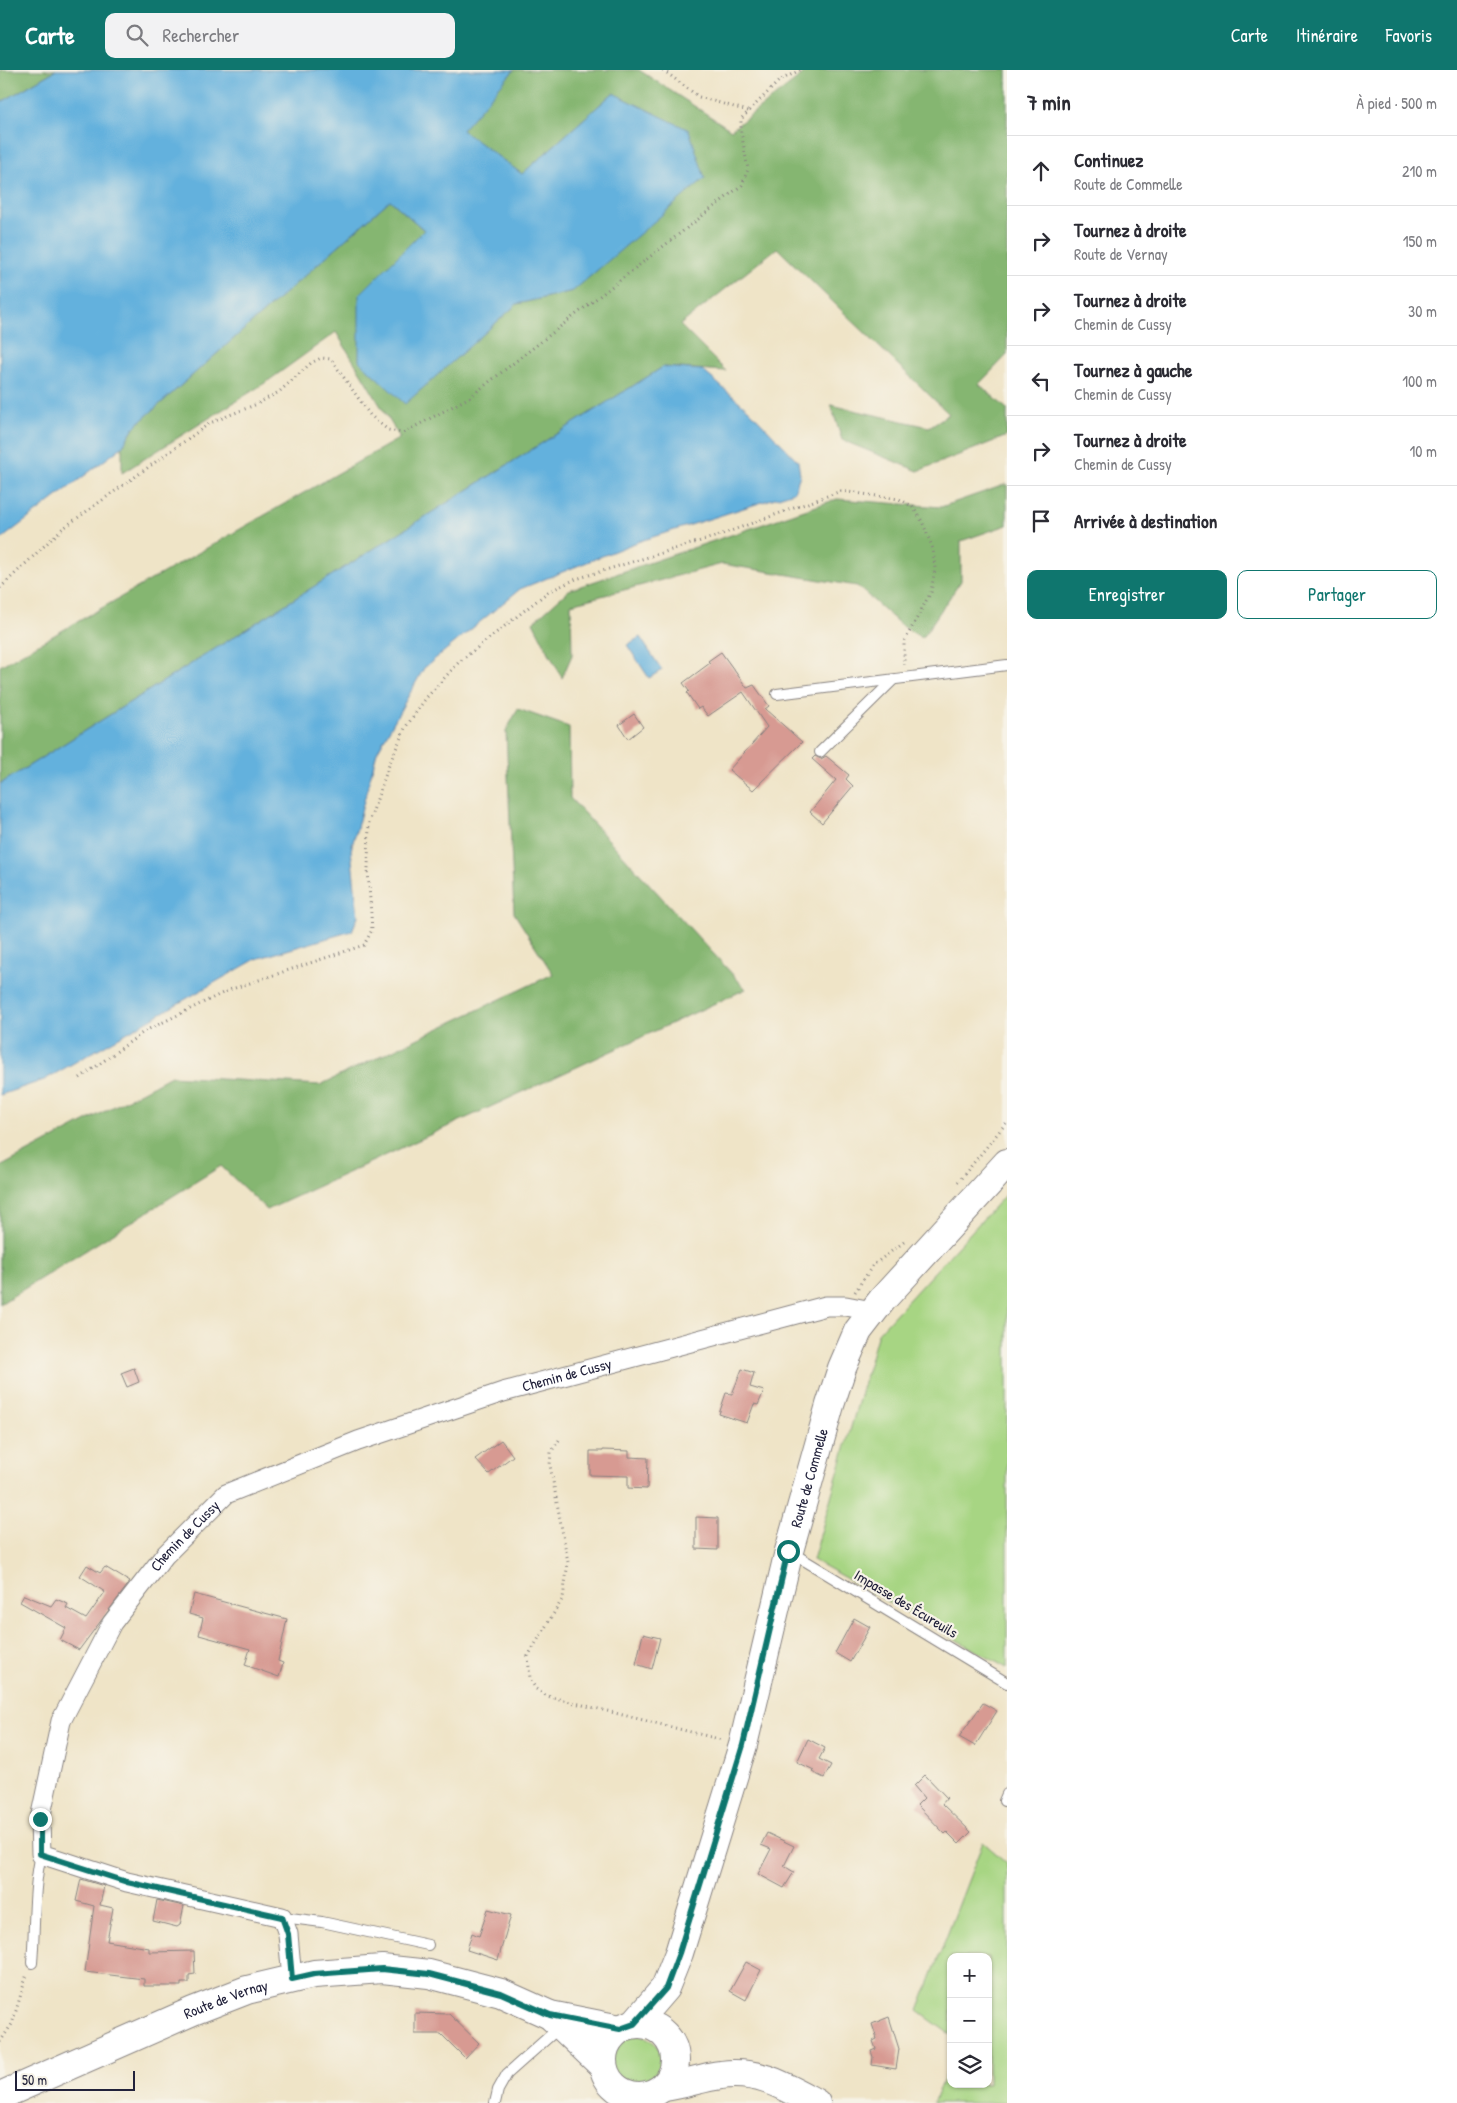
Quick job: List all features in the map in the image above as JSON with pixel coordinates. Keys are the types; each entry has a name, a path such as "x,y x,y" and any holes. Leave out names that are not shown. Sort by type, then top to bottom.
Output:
{"street":[{"name":"Route de Commelle","path":"672,2048 665,2021 666,1988 679,1953 743,1745 788,1551 842,1368 858,1331 872,1311 1007,1163"},
{"name":"Chemin de Cussy","path":"40,1854 40,1819 61,1721 65,1712 112,1623 165,1555 226,1494 358,1441 503,1392 826,1306 846,1306 872,1311"},
{"path":"40,1854 127,1882 282,1917 288,1934 292,1979"},
{"name":"Route de Vernay","path":"0,2096 220,2000 247,1990 314,1974 382,1969 429,1974 501,1993 560,2020 627,2026"},
{"name":"Route de Commelle","path":"627,2026 666,1988"},
{"name":"Route de Vernay","path":"560,2020 611,2085"},
{"path":"720,2075 691,2066 654,2027 627,2026 612,2036 606,2044 603,2054 611,2085 626,2094 638,2097 653,2095 720,2075 745,2074 769,2078 816,2103"},
{"path":"653,2095 673,2072 672,2048"}],"lane":[{"path":"777,694 1007,665"},
{"path":"820,752 892,680"},
{"name":"Impasse des Écureuils","path":"788,1551 1007,1683"},
{"path":"32,1963 36,1877 40,1854"},
{"path":"282,1917 322,1922 428,1945"},
{"path":"494,2103 498,2090 507,2074 560,2020"}],"path":[{"path":"663,70 699,96 748,111"},
{"path":"0,588 62,529 210,423 258,404 279,392 311,363 321,358 331,359 370,415 388,430 403,433 470,397 742,185 748,169 741,132 741,119 778,81 800,70"},
{"path":"80,1078 145,1031 229,990 364,945 372,930 368,870 369,822 388,765 405,728 426,698 459,662 548,592 576,579 714,537 841,491 899,499 912,506 922,521 933,549 935,568 931,592 904,642 904,678"},
{"path":"559,1440 552,1452 550,1465 568,1562 563,1598 528,1656 530,1679 536,1689 547,1696 743,1745"},
{"path":"0,2042 12,2024 22,1986 32,1963"}],"green space":[{"path":"0,70 56,70 0,103"},
{"path":"514,70 639,70 731,130 809,70 1007,70 1007,355 979,384 1007,409 1007,436 918,471 842,440 831,405 929,427 949,414 777,248 680,325 726,371 663,367 0,784 0,666 400,438 336,332 268,381 122,473 122,447 134,427 390,200 424,230 359,295 405,403 517,304 573,291 613,93 522,174 461,130"},
{"path":"1007,484 1007,525 961,541 961,581 922,638 901,625 857,586 722,564 571,604 572,655 562,678 533,622 569,590 837,499 941,507"},
{"path":"518,709 569,727 570,798 746,989 267,1210 221,1166 0,1304 0,1167 171,1076 320,1085 553,974 514,913 506,731"},
{"path":"1007,1193 1007,1668 813,1560 878,1333"},
{"path":"983,1842 1007,1863 1007,2103 933,2103 947,2070 947,2088 992,2088 992,1953 947,1953 947,2032 918,2011"},
{"path":"635,2035 645,2037 654,2043 660,2052 662,2062 660,2072 654,2081 645,2087 635,2089 625,2087 616,2081 610,2072 608,2062 610,2052 616,2043 625,2037"}],"water":[{"path":"56,70 514,70 462,130 522,174 613,93 689,130 705,178 573,291 517,304 405,404 359,361 359,295 424,230 390,200 134,427 122,447 0,540 0,103"},
{"path":"663,367 702,370 749,410 798,461 800,475 794,492 637,542 520,589 424,668 377,752 351,850 358,916 352,931 256,959 44,1080 0,1095 0,784"},
{"path":"640,637 662,670 649,678 627,645"}],"building":[{"path":"721,652 747,688 754,685 769,706 765,709 802,742 753,790 729,770 767,727 743,692 708,716 701,707 698,709 687,693 689,691 683,683 710,663 708,661"},
{"path":"634,714 643,727 628,739 619,725"},
{"path":"815,756 821,759 826,756 849,775 846,779 853,786 822,823 810,812 836,780 812,759"},
{"path":"134,1368 139,1382 127,1387 121,1373"},
{"path":"742,1369 754,1373 750,1387 764,1391 758,1405 754,1404 747,1423 719,1414 726,1393 732,1394"},
{"path":"501,1440 513,1456 489,1474 475,1459"},
{"path":"590,1451 629,1451 629,1457 648,1458 647,1489 628,1488 628,1476 590,1475"},
{"path":"696,1517 718,1518 718,1550 696,1549"},
{"path":"87,1565 100,1573 105,1567 130,1582 79,1650 60,1640 66,1628 20,1602 24,1595 51,1606 56,1599 68,1604 66,1608 86,1619 105,1592 80,1576"},
{"path":"194,1594 287,1619 278,1661 283,1663 279,1677 245,1665 250,1649 199,1635 203,1618 189,1614"},
{"path":"854,1618 870,1627 850,1662 835,1653"},
{"path":"643,1634 660,1638 652,1669 636,1664"},
{"path":"983,1703 997,1711 975,1746 959,1737"},
{"path":"808,1739 825,1748 819,1759 831,1765 824,1778 812,1772 814,1770 797,1762"},
{"path":"925,1775 947,1798 942,1804 971,1832 959,1844 947,1832 945,1834 917,1805 924,1798 914,1786"},
{"path":"767,1833 794,1846 784,1866 794,1872 784,1888 758,1874 771,1849 761,1845"},
{"path":"81,1879 104,1886 100,1905 113,1908 107,1941 149,1948 149,1952 194,1951 195,1974 189,1975 189,1983 181,1983 181,1986 144,1986 144,1979 85,1972 94,1906 76,1901"},
{"path":"157,1900 184,1906 180,1925 177,1927 153,1921"},
{"path":"488,1909 511,1915 498,1960 467,1950 472,1933 479,1936"},
{"path":"746,1962 761,1970 746,2000 730,1991"},
{"path":"415,2013 449,2014 479,2043 465,2058 441,2034 415,2034"},
{"path":"889,2017 899,2049 896,2069 872,2065 873,2057 871,2051 876,2049 873,2041 877,2039 872,2024"}],"route":[{"path":"40,1819 40,1854 127,1882 282,1917 288,1934 292,1979 314,1974 382,1969 429,1974 501,1993 550,2015 620,2029 634,2024 666,1988 679,1953 743,1745 788,1551"}]}
